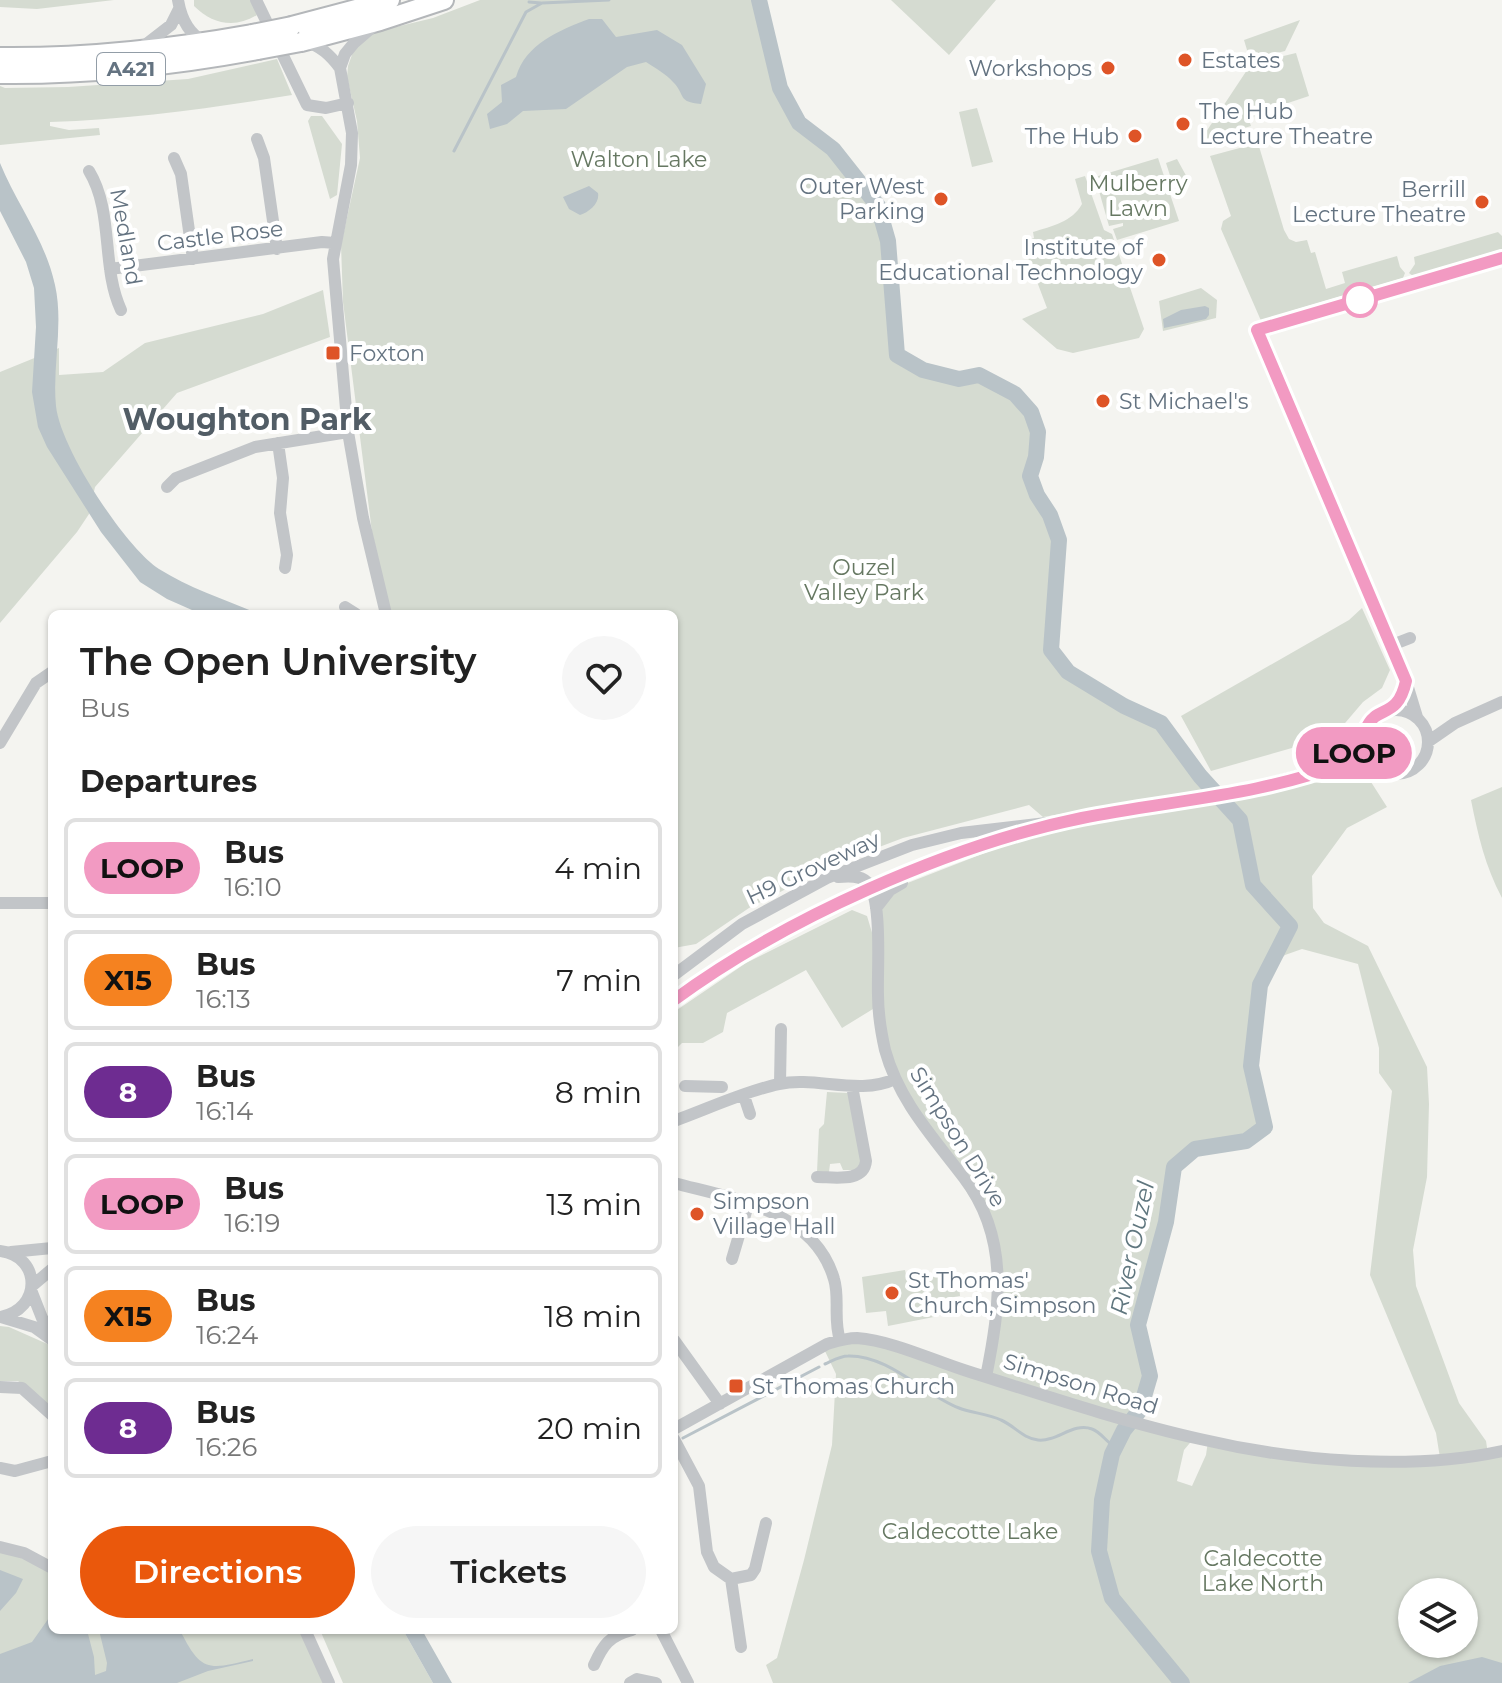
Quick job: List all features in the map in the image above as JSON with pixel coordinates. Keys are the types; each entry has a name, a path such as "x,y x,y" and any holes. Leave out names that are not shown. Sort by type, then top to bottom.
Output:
{"highway":[{"name":"A421","path":"297,34 390,0"},
{"name":"A421","path":"1,65 67,74 203,60 255,42 380,21 444,0"},
{"name":"A421","path":"1,65 206,43 255,42"}],"street":[{"path":"256,0 307,105 326,108 348,103"},
{"path":"179,5 185,24 206,43"},
{"path":"136,52 171,25 179,5"},
{"path":"340,68 345,54 354,43 380,21"},
{"path":"297,34 316,45 340,68 348,103 352,133 351,165 333,259 348,432 382,610"},
{"path":"257,139 264,158 277,249"},
{"path":"174,158 181,174 193,259"},
{"name":"Medland","path":"89,171 99,187 113,293 121,310"},
{"name":"Castle Rose","path":"110,269 322,242 335,243"},
{"path":"1292,412 1392,645 1429,741 1420,764 1404,773 1386,773 1370,762 1363,740"},
{"path":"167,487 176,478 241,451 348,432"},
{"path":"278,443 283,478 280,513 287,555 285,568"},
{"path":"1392,645 1410,638"},
{"path":"0,743 36,683 48,675"},
{"path":"1348,762 1372,720 1391,709 1402,697 1406,681"},
{"path":"1429,741 1455,723 1502,702"},
{"path":"1391,709 1403,710 1420,721 1455,723"},
{"name":"H9 Groveway","path":"678,969 742,924 827,878 912,845 961,833 1080,819 1256,787 1348,762 1370,762"},
{"name":"H9 Groveway","path":"678,997 787,929 866,888 965,852 1080,819"},
{"path":"876,914 890,890 898,884 945,865 965,852"},
{"path":"827,878 847,876 866,888 875,859"},
{"name":"Simpson Drive","path":"866,888 876,914 880,1023 895,1079 914,1114 967,1181 993,1234 999,1289 986,1377"},
{"path":"0,903 48,903"},
{"path":"678,970 717,970"},
{"path":"780,1083 781,1029"},
{"path":"678,1120 780,1083 883,1085 895,1079"},
{"path":"685,1086 722,1087"},
{"path":"699,1086 708,1109"},
{"path":"817,1177 852,1177 861,1174 865,1168 852,1086"},
{"path":"744,1096 750,1114"},
{"path":"678,1184 780,1215 804,1231 822,1250 835,1281 840,1340 678,1427"},
{"path":"732,1259 748,1205"},
{"path":"3,1251 48,1248"},
{"path":"3,1251 26,1265 48,1329"},
{"path":"0,1317 24,1306 32,1288 48,1273"},
{"path":"0,1317 34,1327 48,1335"},
{"name":"Simpson Road","path":"840,1340 854,1338 870,1341 1201,1440 1297,1456 1395,1460 1440,1459 1502,1451"},
{"path":"678,1346 720,1404"},
{"path":"0,1387 22,1388 48,1411"},
{"path":"678,1447 699,1486 707,1552 714,1567 731,1579 741,1647"},
{"path":"0,1468 15,1471 48,1462"},
{"path":"731,1579 751,1575 755,1569 766,1523"},
{"path":"0,1547 24,1553 48,1566"},
{"path":"307,1634 329,1683"},
{"path":"594,1665 603,1644 614,1634"},
{"path":"663,1634 683,1681"},
{"path":"630,1683 637,1679 656,1683"}],"green space":[{"path":"0,0 114,0 37,9 0,7"},
{"path":"194,0 251,0 257,15 240,22 224,22 201,12 194,6"},
{"path":"480,0 759,0 780,88 799,122 833,149 878,206 888,241 897,355 923,370 959,379 979,375 1004,385 1031,412 1038,432 1036,457 1030,476 1059,540 1051,651 1068,672 1124,706 1161,723 1217,794 1348,762 1364,771 1387,807 1347,828 1312,876 1313,908 1324,923 1368,946 1427,1067 1427,1177 1413,1250 1416,1286 1459,1403 1486,1441 1488,1454 1502,1451 1502,1683 773,1683 766,1665 777,1658 832,1445 836,1374 823,1347 854,1338 986,1376 993,1339 993,1234 937,1144 886,1052 876,919 891,895 905,884 1023,838 1197,797 1193,792 1043,817 1029,805 903,838 837,863 749,908 696,944 678,947 678,610 390,610 372,532 343,302 341,245 360,158 357,121 347,77 354,49 375,32 433,18","holes":["1302,949 1358,964 1379,1048 1379,1073 1392,1091 1370,1275 1436,1433 1440,1458 1266,1452 1208,1441 1206,1455 1192,1486 1177,1481 1184,1450 1194,1438 1133,1420 1140,1410 1150,1376 1138,1325 1166,1222 1174,1167 1195,1149 1246,1141 1265,1127 1251,1066 1260,985 1269,968 1285,955"]},
{"path":"891,0 996,0 949,55"},
{"path":"1300,20 1285,51 1250,60 1244,40"},
{"path":"1296,53 1309,96 1255,114 1249,120 1251,126 1204,140 1204,135 1251,64"},
{"path":"277,59 292,95 171,112 50,122 50,126 69,130 99,128 100,135 0,145 0,86 68,87 188,79"},
{"path":"977,108 993,162 972,167 959,112"},
{"path":"311,116 322,116 342,144 337,195 330,199 308,121"},
{"path":"1258,143 1284,230 1289,239 1296,242 1307,240 1311,253 1315,252 1326,289 1345,283 1342,272 1397,256 1405,273 1403,278 1291,311 1293,318 1269,325 1262,323 1221,229 1223,221 1231,216 1210,156"},
{"name":"Mulberry Lawn","path":"1158,158 1179,221 1117,240 1113,229 1123,226 1123,223 1109,226 1095,177"},
{"path":"1177,159 1189,181 1173,185 1166,163"},
{"path":"1085,176 1104,230 1112,234 1144,329 1139,338 1073,353 1057,349 1022,319 1047,308 1022,242 1034,238 1033,232 1061,222 1078,210 1082,204 1075,179"},
{"path":"1498,232 1502,236 1502,249 1413,276 1409,273 1415,264 1414,257"},
{"path":"1201,288 1217,300 1216,318 1163,331 1159,301"},
{"path":"323,290 330,337 177,393 95,487 89,514 77,532 0,623 0,372 59,348 59,375 103,372 145,343 263,314"},
{"path":"1362,608 1390,670 1382,688 1363,702 1334,736 1211,771 1181,716 1349,620"},
{"path":"1502,787 1502,898 1483,850 1471,800"},
{"path":"852,910 867,916 873,936 873,1009 842,1028 806,970 727,1013 723,1032 703,1043 682,1043 678,1047 678,1009 746,963"},
{"path":"827,1092 848,1093 862,1159 857,1170 843,1170 840,1163 830,1164 829,1172 817,1172 819,1129 824,1124"},
{"path":"905,1270 907,1280 958,1274 960,1296 942,1299 944,1315 888,1326 886,1311 866,1313 862,1277"},
{"path":"0,1326 48,1344 48,1405 18,1381 0,1381"},
{"path":"0,1551 25,1559 48,1572 48,1634 303,1634 323,1683 0,1683"},
{"path":"322,1634 405,1634 433,1683 343,1683"}],"shaded area":[{"name":"Walton Lake","path":"589,19 602,19 616,37 657,30 682,45 706,84 701,104 685,100 670,79 646,62 627,67 566,109 523,111 507,124 490,129 487,114 502,102 501,85 516,77 535,47 556,33"},
{"path":"0,163 45,252 55,285 58,315 56,406 60,424 81,470 129,540 159,569 249,610 192,610 140,582 101,532 47,447 38,427 32,392 36,327 34,288 26,262 0,211"},
{"path":"589,186 598,193 593,207 580,215 569,209 563,197"},
{"path":"1209,308 1206,319 1164,328 1163,319 1181,310"},
{"path":"0,1570 23,1579 16,1593 0,1611"},
{"path":"48,1619 48,1634 88,1634 95,1675 106,1671 107,1663 100,1634 182,1634 194,1654 208,1665 253,1661 208,1671 177,1683 0,1683 0,1654 32,1642"},
{"path":"405,1634 424,1634 452,1683 433,1683"},
{"path":"1478,1658 1502,1663 1502,1683 1408,1683 1440,1666"}],"waterway":[{"path":"454,151 526,12 542,3 609,0"},
{"name":"River Ouzel","path":"759,0 780,88 799,123 833,149 878,206 888,241 897,355 923,370 959,379 979,375 1015,394 1031,412 1038,432 1036,457 1030,476 1059,540 1051,650 1068,672 1124,706 1161,723 1200,776 1240,820 1253,885 1290,926 1260,985 1251,1066 1265,1127 1246,1141 1195,1149 1174,1167 1166,1222 1138,1325 1150,1376 1140,1410 1124,1430 1112,1454 1102,1500 1099,1551 1112,1598 1182,1683"},
{"path":"529,2 541,3"},
{"path":"825,1364 845,1356 863,1357 892,1368 946,1402 1001,1420 1032,1439 1045,1440 1085,1428 1095,1430 1115,1447"},
{"path":"683,1438 819,1367"}],"bus line":[{"name":"LOOP","path":"678,997 787,929 861,894 965,852 1080,819 1256,787 1348,762 1372,720 1400,702 1406,681 1257,330 1502,258"}],"place":[{"name":"Estates","path":"1185,60"},
{"name":"Workshops","path":"1108,68"},
{"name":"The Hub Lecture Theatre","path":"1183,124"},
{"name":"The Hub","path":"1135,136"},
{"name":"Outer West Parking","path":"941,199"},
{"name":"Berrill Lecture Theatre","path":"1482,202"},
{"name":"Institute of Educational Technology","path":"1159,260"},
{"name":"Foxton","path":"333,353"},
{"name":"St Michael's","path":"1103,401"},
{"name":"Simpson Village Hall","path":"697,1214"},
{"name":"St Thomas' Church, Simpson","path":"892,1293"},
{"name":"St Thomas Church","path":"736,1386"}],"district":[{"name":"Woughton Park","path":"247,419"}],"park label":[{"name":"Ouzel Valley Park","path":"864,580"},
{"name":"Caldecotte Lake","path":"970,1531"},
{"name":"Caldecotte Lake North","path":"1263,1570"}]}
